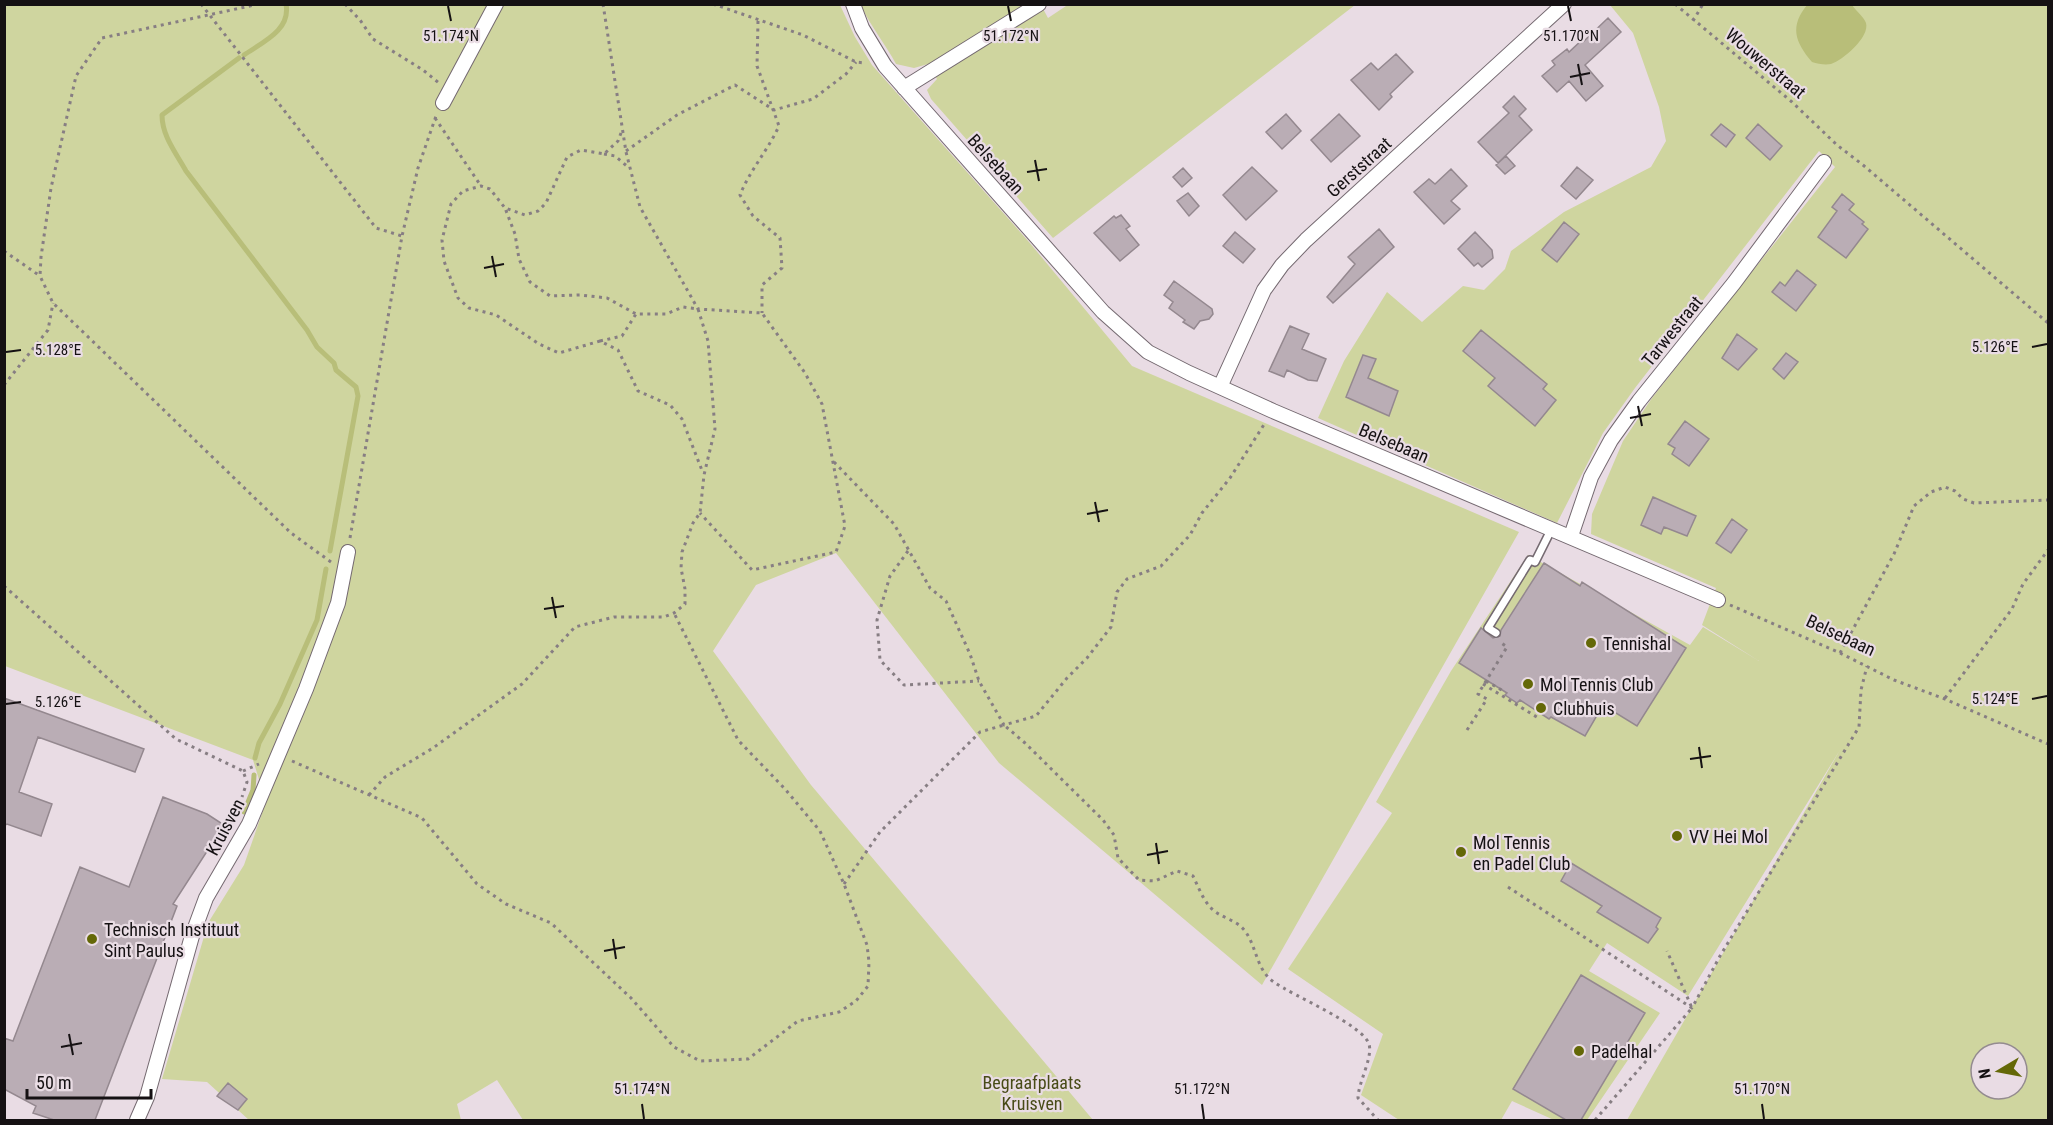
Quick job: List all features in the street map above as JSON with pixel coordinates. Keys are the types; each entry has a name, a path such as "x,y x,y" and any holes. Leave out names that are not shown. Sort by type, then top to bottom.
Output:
{"street":[{"path":"446,97 496,4"},
{"name":"Belsebaan","path":"853,4 862,28 885,66 1103,312 1148,352 1273,411 1718,600"},
{"path":"904,88 1039,4"},
{"name":"Gerststraat","path":"1220,387 1264,290 1282,265 1306,240 1564,4"},
{"name":"Tarwestraat","path":"1571,536 1591,477 1611,440 1639,401 1734,283 1824,162"},
{"name":"Kruisven","path":"137,1120 147,1097 192,936 207,898 249,824 279,755 338,603 348,552"}],"lane":[{"path":"1495,635 1488,628 1530,560 1535,561 1552,528"}],"path":[{"path":"201,4 376,228 402,236"},
{"path":"259,4 102,39 76,76 51,188 40,276 53,303 291,533 344,572"},
{"path":"345,4 373,39 423,70 446,97"},
{"path":"369,795 385,777 433,748 522,684 575,627 614,617 664,616 674,613 685,604 681,568 682,552 693,523 700,513 704,475 715,429 708,341 698,309 640,207 622,131 603,4"},
{"path":"713,4 803,35 856,62 885,66"},
{"name":"Wouwerstraat","path":"1675,4 1792,102 1837,145 2049,323"},
{"path":"1694,21 1703,4"},
{"path":"700,513 752,570 836,552 845,526 822,404 805,374 762,313 762,285 782,268 780,238 753,216 740,195 748,176 771,144 779,126 757,66 758,21"},
{"path":"626,152 677,115 735,85 774,110 813,99 846,74 856,62"},
{"path":"348,552 402,236 418,168 435,118 481,186"},
{"path":"604,154 618,141 622,131"},
{"path":"505,208 525,214 538,211 546,203 567,157 581,150 615,156 629,167"},
{"path":"636,314 622,336 559,353 539,344 496,315 469,308 458,298 444,261 442,240 451,204 463,191 481,186 490,189 505,208 515,234 519,259 530,282 550,296 580,295 607,298 636,314 666,314 682,307 762,313"},
{"path":"4,251 40,276"},
{"path":"4,385 48,330 53,303"},
{"path":"600,341 618,350 638,391 670,405 682,418 704,475"},
{"path":"844,884 880,832 980,732 1036,716 1111,627 1117,592 1127,579 1161,566 1190,535 1202,513 1230,478 1273,411"},
{"path":"832,460 894,524 930,588 946,601 980,681 1004,725 1103,820 1114,835 1118,858 1138,880 1155,881 1177,872 1193,876 1211,909 1231,919 1244,929 1254,946 1257,961 1271,981 1357,1030 1369,1044 1358,1098 1378,1120"},
{"path":"1840,653 1894,554 1914,506 1931,492 1945,487 1955,490 1963,499 1974,503 2049,500"},
{"path":"1945,699 2012,609 2023,584 2049,550"},
{"path":"908,551 890,576 877,620 880,660 903,685 980,681"},
{"path":"4,586 176,739 243,771 247,782 241,802"},
{"name":"Belsebaan","path":"1718,600 1840,653 1894,680 1945,699 2049,744"},
{"path":"279,755 422,818 477,884 506,904 551,923 631,998 674,1047 700,1061 748,1059 798,1021 839,1012 856,1001 868,986 867,945 844,884 820,831 785,789 738,740 674,613"},
{"path":"1467,730 1487,699 1478,694 1507,647 1495,635"},
{"path":"1595,1120 1692,1008 1719,956 1858,727 1861,690 1867,666"},
{"path":"1485,683 1504,693 1540,719"},
{"path":"1508,886 1692,1008"},
{"path":"1667,951 1692,1008"}],"green space":[{"path":"1069,4 1355,5 1053,238 931,99 927,90 937,79 928,64 914,68 896,64 861,5 1041,5 1048,18"},
{"name":"Begraafplaats Kruisven","path":"4,5 840,5 855,37 872,65 1029,242 1132,366 1519,532 1262,985 999,763 836,553 756,585 713,651 811,785 1093,1120 523,1120 497,1080 457,1104 461,1120 249,1120 207,1082 162,1079 208,923 244,865 266,802 253,760 5,666"},
{"path":"1610,5 2048,5 2048,1120 1627,1120 1840,750 1688,996 1607,943 1589,971 1660,1013 1587,1120 1554,1120 1512,1101 1501,1120 1399,1120 1361,1095 1383,1034 1288,969 1392,813 1376,802 1451,671 1528,555 1690,645 1703,627 1759,661 1702,625 1716,588 1591,534 1592,514 1623,441 1652,398 1835,167 1819,151 1635,388 1603,433 1557,523 1318,418 1344,361 1387,292 1422,322 1463,286 1484,290 1505,269 1511,251 1564,212 1651,167 1666,141 1659,107 1633,33"}],"shaded area":[{"path":"1808,4 1852,5 1866,23 1864,35 1860,41 1842,58 1831,64 1812,62 1798,41 1796,27"}],"building":[{"path":"1608,18 1621,32 1585,65 1603,86 1586,101 1569,81 1557,92 1542,76 1555,65 1552,61 1567,49 1569,52 1583,39 1584,41"},
{"path":"1396,54 1413,72 1390,94 1392,97 1379,110 1351,80 1371,63 1378,70"},
{"path":"1514,96 1526,109 1519,116 1532,130 1498,163 1478,142 1509,113 1503,107"},
{"path":"1286,114 1301,131 1282,149 1266,132"},
{"path":"1339,114 1360,136 1331,162 1311,140"},
{"path":"1721,124 1735,135 1726,147 1711,135"},
{"path":"1758,124 1782,146 1770,160 1746,138"},
{"path":"1506,156 1515,166 1505,174 1496,165"},
{"path":"1252,167 1277,191 1246,220 1223,195"},
{"path":"1577,167 1593,180 1576,199 1561,186"},
{"path":"1183,168 1192,178 1182,187 1173,177"},
{"path":"1451,169 1467,186 1451,201 1460,209 1444,224 1414,192 1429,179 1435,184"},
{"path":"1188,193 1199,206 1189,216 1177,201"},
{"path":"1842,194 1854,204 1849,210 1864,222 1862,224 1868,229 1846,258 1818,237 1837,211 1832,207"},
{"path":"1121,215 1130,226 1126,229 1139,245 1120,261 1094,233 1114,216 1116,218"},
{"path":"1564,222 1579,234 1557,262 1542,250"},
{"path":"1379,229 1394,247 1333,303 1327,297 1355,264 1348,257"},
{"path":"1235,232 1255,249 1243,263 1223,246"},
{"path":"1475,232 1492,250 1493,258 1482,267 1478,263 1474,266 1458,249"},
{"path":"1797,270 1816,285 1796,311 1772,292 1780,282 1785,286"},
{"path":"1174,281 1212,309 1213,314 1209,319 1200,321 1194,329 1169,308 1173,302 1164,295"},
{"path":"1290,326 1309,334 1302,349 1326,359 1317,381 1308,380 1287,370 1284,377 1269,371"},
{"path":"1481,330 1547,384 1543,389 1556,400 1535,426 1488,386 1495,378 1463,351"},
{"path":"1737,334 1757,349 1738,370 1722,358"},
{"path":"1786,353 1798,362 1784,379 1773,369"},
{"path":"1363,355 1376,359 1368,378 1398,391 1389,416 1346,397"},
{"path":"1685,421 1709,439 1689,466 1672,454 1675,448 1668,444"},
{"path":"1653,497 1696,516 1687,536 1664,527 1661,534 1641,525"},
{"path":"1732,519 1747,530 1731,553 1716,543"},
{"name":"Tennishal","path":"1544,563 1580,586 1582,582 1686,648 1637,726 1603,705 1585,736 1551,717 1549,719 1520,700 1517,703 1505,695 1507,693 1459,663 1481,628 1493,638 1500,636 1501,630"},
{"path":"4,698 144,749 135,772 38,737 19,792 52,804 41,836 7,824 4,826"},
{"path":"163,797 207,814 224,825 173,904 177,906 95,1120 54,1120 33,1113 36,1106 4,1089 4,1038 13,1041 80,867 129,887"},
{"path":"1571,863 1661,918 1656,927 1658,929 1648,943 1597,912 1602,906 1561,881"},
{"name":"Padelhal","path":"1581,975 1645,1013 1581,1120 1566,1120 1513,1089"},
{"path":"228,1083 247,1099 238,1110 217,1096"}],"waterway":[{"path":"244,55 267,40 280,28 284,21 286,4"},
{"path":"239,58 162,115 164,130 186,171 307,330 317,347 334,363 336,370 356,387 358,396 330,551"},
{"path":"255,758 259,743 280,704 317,620 326,569"},
{"path":"244,812 253,790 254,775"}],"place":[{"name":"Tennishal","path":"1591,643"},
{"name":"Mol Tennis Club","path":"1528,684"},
{"name":"Clubhuis","path":"1541,708"},
{"name":"VV Hei Mol","path":"1677,836"},
{"name":"Mol Tennis en Padel Club","path":"1461,852"},
{"name":"Technisch Instituut Sint Paulus","path":"92,939"},
{"name":"Padelhal","path":"1579,1051"}]}
